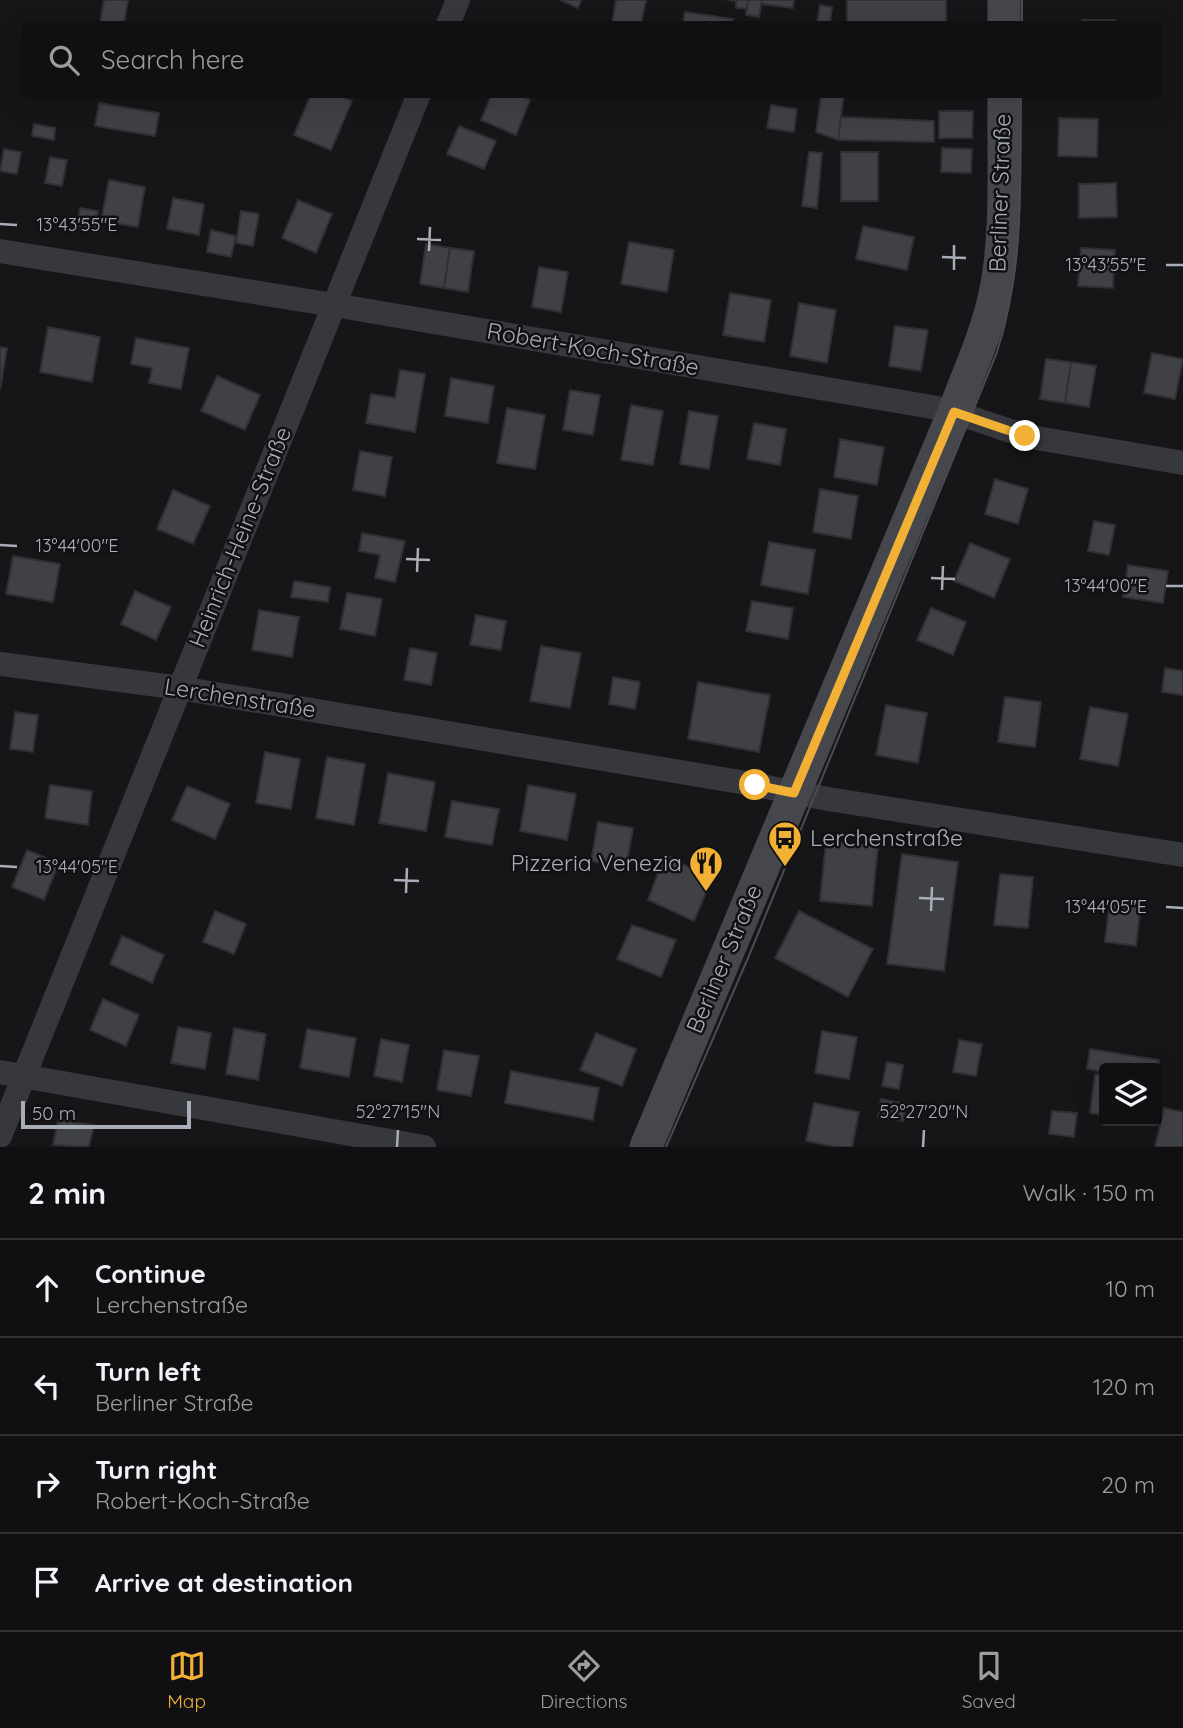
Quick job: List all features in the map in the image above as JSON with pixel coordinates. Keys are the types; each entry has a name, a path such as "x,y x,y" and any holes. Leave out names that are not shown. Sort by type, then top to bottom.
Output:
{"street":[{"path":"449,21 458,0"},
{"path":"1004,0 1004,21"},
{"name":"Heinrich-Heine-Straße","path":"0,1136 417,98"},
{"name":"Berliner Straße","path":"646,1147 954,412 995,296 1002,235 1004,98"},
{"name":"Robert-Koch-Straße","path":"0,251 334,304 954,412 1025,436 1183,463"},
{"name":"Lerchenstraße","path":"0,664 180,688 794,793 1183,855"},
{"path":"0,1072 424,1147"}],"building":[{"path":"104,0 128,0 124,21 100,21"},
{"path":"560,0 581,0 578,8"},
{"path":"616,0 646,0 642,21 612,21"},
{"path":"727,0 748,0 747,9 736,8 736,1"},
{"path":"748,0 762,0 759,17 746,15"},
{"path":"762,0 794,0 793,8 761,4"},
{"path":"847,0 946,0 946,21 847,21"},
{"path":"820,5 832,7 830,21 817,21"},
{"path":"685,12 733,19 733,21 684,21"},
{"path":"1082,20 1115,20 1115,21"},
{"path":"309,98 346,98 352,101 331,150 294,135"},
{"path":"490,98 530,100 516,135 481,120"},
{"path":"820,98 843,98 838,140 816,132"},
{"path":"99,103 159,113 155,136 95,126"},
{"path":"771,105 797,109 794,132 767,128"},
{"path":"939,111 973,111 972,138 939,138"},
{"path":"841,117 934,121 934,142 838,140"},
{"path":"1059,118 1098,119 1097,157 1058,156"},
{"path":"34,124 55,128 54,140 32,136"},
{"path":"459,126 496,141 484,169 447,154"},
{"path":"942,148 972,149 971,173 941,172"},
{"path":"4,149 21,152 17,174 0,171"},
{"path":"809,152 822,153 817,208 802,206"},
{"path":"841,152 878,152 878,201 841,201"},
{"path":"50,157 67,160 62,186 45,183"},
{"path":"109,180 145,187 138,227 101,221"},
{"path":"1116,183 1117,217 1079,218 1079,184"},
{"path":"173,198 204,204 199,235 167,229"},
{"path":"298,200 332,214 316,253 282,238"},
{"path":"80,208 98,211 95,230 77,226"},
{"path":"241,211 259,214 253,246 236,243"},
{"path":"863,226 914,237 907,270 856,259"},
{"path":"211,230 236,236 231,257 207,252"},
{"path":"629,242 674,250 667,292 621,284"},
{"path":"426,244 450,248 444,288 420,284"},
{"path":"450,248 474,251 468,292 444,288"},
{"path":"1081,248 1115,250 1113,288 1078,286"},
{"path":"539,267 568,272 561,312 532,307"},
{"path":"730,293 771,300 764,342 723,335"},
{"path":"799,303 836,310 827,363 790,356"},
{"path":"895,326 928,330 921,371 889,366"},
{"path":"48,327 100,337 92,382 40,372"},
{"path":"136,338 189,348 181,389 149,383 152,368 131,364"},
{"path":"0,347 7,348 0,390"},
{"path":"1152,353 1183,359 1175,399 1144,393"},
{"path":"1046,359 1071,362 1065,403 1040,399"},
{"path":"1071,362 1096,366 1089,407 1065,403"},
{"path":"400,370 425,374 415,432 366,423 371,394 395,398"},
{"path":"217,376 260,395 245,430 201,411"},
{"path":"451,378 494,386 488,423 445,416"},
{"path":"570,390 600,395 593,435 563,430"},
{"path":"631,405 663,411 653,465 621,460"},
{"path":"507,408 545,415 535,469 497,463"},
{"path":"689,411 718,416 709,469 680,464"},
{"path":"754,423 786,429 780,465 747,459"},
{"path":"840,439 884,447 877,485 834,477"},
{"path":"360,451 392,457 385,496 353,490"},
{"path":"995,479 1028,489 1018,524 985,514"},
{"path":"820,489 858,496 851,539 813,532"},
{"path":"173,490 210,506 193,544 157,529"},
{"path":"1094,521 1115,525 1109,555 1088,551"},
{"path":"362,533 405,541 395,582 375,578 380,555 359,551"},
{"path":"769,542 815,550 808,594 761,585"},
{"path":"970,543 1010,559 994,598 954,581"},
{"path":"13,556 60,564 53,602 6,594"},
{"path":"1128,565 1168,571 1163,603 1123,597"},
{"path":"294,581 330,587 328,602 291,597"},
{"path":"135,591 171,607 156,640 121,624"},
{"path":"347,593 382,599 375,636 340,629"},
{"path":"752,601 793,608 788,639 746,631"},
{"path":"931,608 966,622 953,655 917,640"},
{"path":"259,610 299,617 292,657 252,650"},
{"path":"476,615 506,621 501,650 470,645"},
{"path":"541,646 581,653 570,708 530,701"},
{"path":"410,648 437,653 431,685 404,680"},
{"path":"1165,668 1183,671 1183,695 1162,692"},
{"path":"613,677 640,682 635,709 609,704"},
{"path":"698,682 770,695 759,752 688,739"},
{"path":"1005,697 1041,702 1035,747 998,742"},
{"path":"886,705 927,713 918,763 876,755"},
{"path":"1090,707 1128,714 1118,766 1080,759"},
{"path":"15,712 38,715 33,752 10,749"},
{"path":"265,752 300,759 291,809 256,803"},
{"path":"327,757 365,764 354,825 316,818"},
{"path":"388,773 435,782 426,831 379,823"},
{"path":"50,785 92,791 88,825 45,818"},
{"path":"528,785 576,794 567,840 520,831"},
{"path":"187,786 230,804 215,839 172,820"},
{"path":"452,801 499,809 492,845 445,837"},
{"path":"598,822 633,828 626,868 591,861"},
{"path":"826,841 878,846 872,906 820,901"},
{"path":"27,850 59,863 44,900 12,887"},
{"path":"695,853 718,865 694,921 648,900 665,854 690,868"},
{"path":"902,854 958,862 944,971 887,964"},
{"path":"1000,874 1033,877 1028,928 994,925"},
{"path":"1110,901 1141,904 1136,946 1105,942"},
{"path":"215,911 246,924 234,954 203,942"},
{"path":"799,911 873,949 848,997 775,958"},
{"path":"632,925 676,940 661,977 617,959"},
{"path":"122,936 164,955 152,983 110,964"},
{"path":"103,999 139,1015 126,1046 90,1030"},
{"path":"178,1027 211,1033 205,1069 171,1063"},
{"path":"234,1028 266,1034 258,1080 226,1074"},
{"path":"307,1029 356,1038 349,1077 300,1068"},
{"path":"822,1031 857,1037 849,1079 815,1073"},
{"path":"596,1033 636,1049 622,1086 580,1070"},
{"path":"381,1039 409,1045 402,1082 374,1076"},
{"path":"959,1040 982,1044 976,1076 953,1072"},
{"path":"1090,1049 1159,1060 1159,1063 1099,1063 1099,1071 1087,1069"},
{"path":"444,1050 479,1056 471,1096 437,1090"},
{"path":"887,1062 903,1065 899,1089 882,1086"},
{"path":"511,1071 599,1088 593,1120 505,1103"},
{"path":"1095,1074 1099,1074 1099,1114 1090,1113"},
{"path":"881,1099 906,1104 903,1121 878,1117"},
{"path":"814,1103 859,1112 852,1147 806,1141"},
{"path":"1164,1108 1183,1112 1183,1147 1155,1147"},
{"path":"1052,1111 1077,1113 1074,1137 1049,1134"},
{"path":"58,1120 94,1125 89,1147 53,1145"}],"tram line":[{"path":"1022,0 1022,21"},
{"path":"666,1147 748,958 997,352 1006,320 1016,257 1021,98"}],"place":[{"name":"Lerchenstraße","path":"785,868"},
{"name":"Pizzeria Venezia","path":"706,893"}],"route":[{"path":"755,785 794,793 954,412 1025,436"}]}
